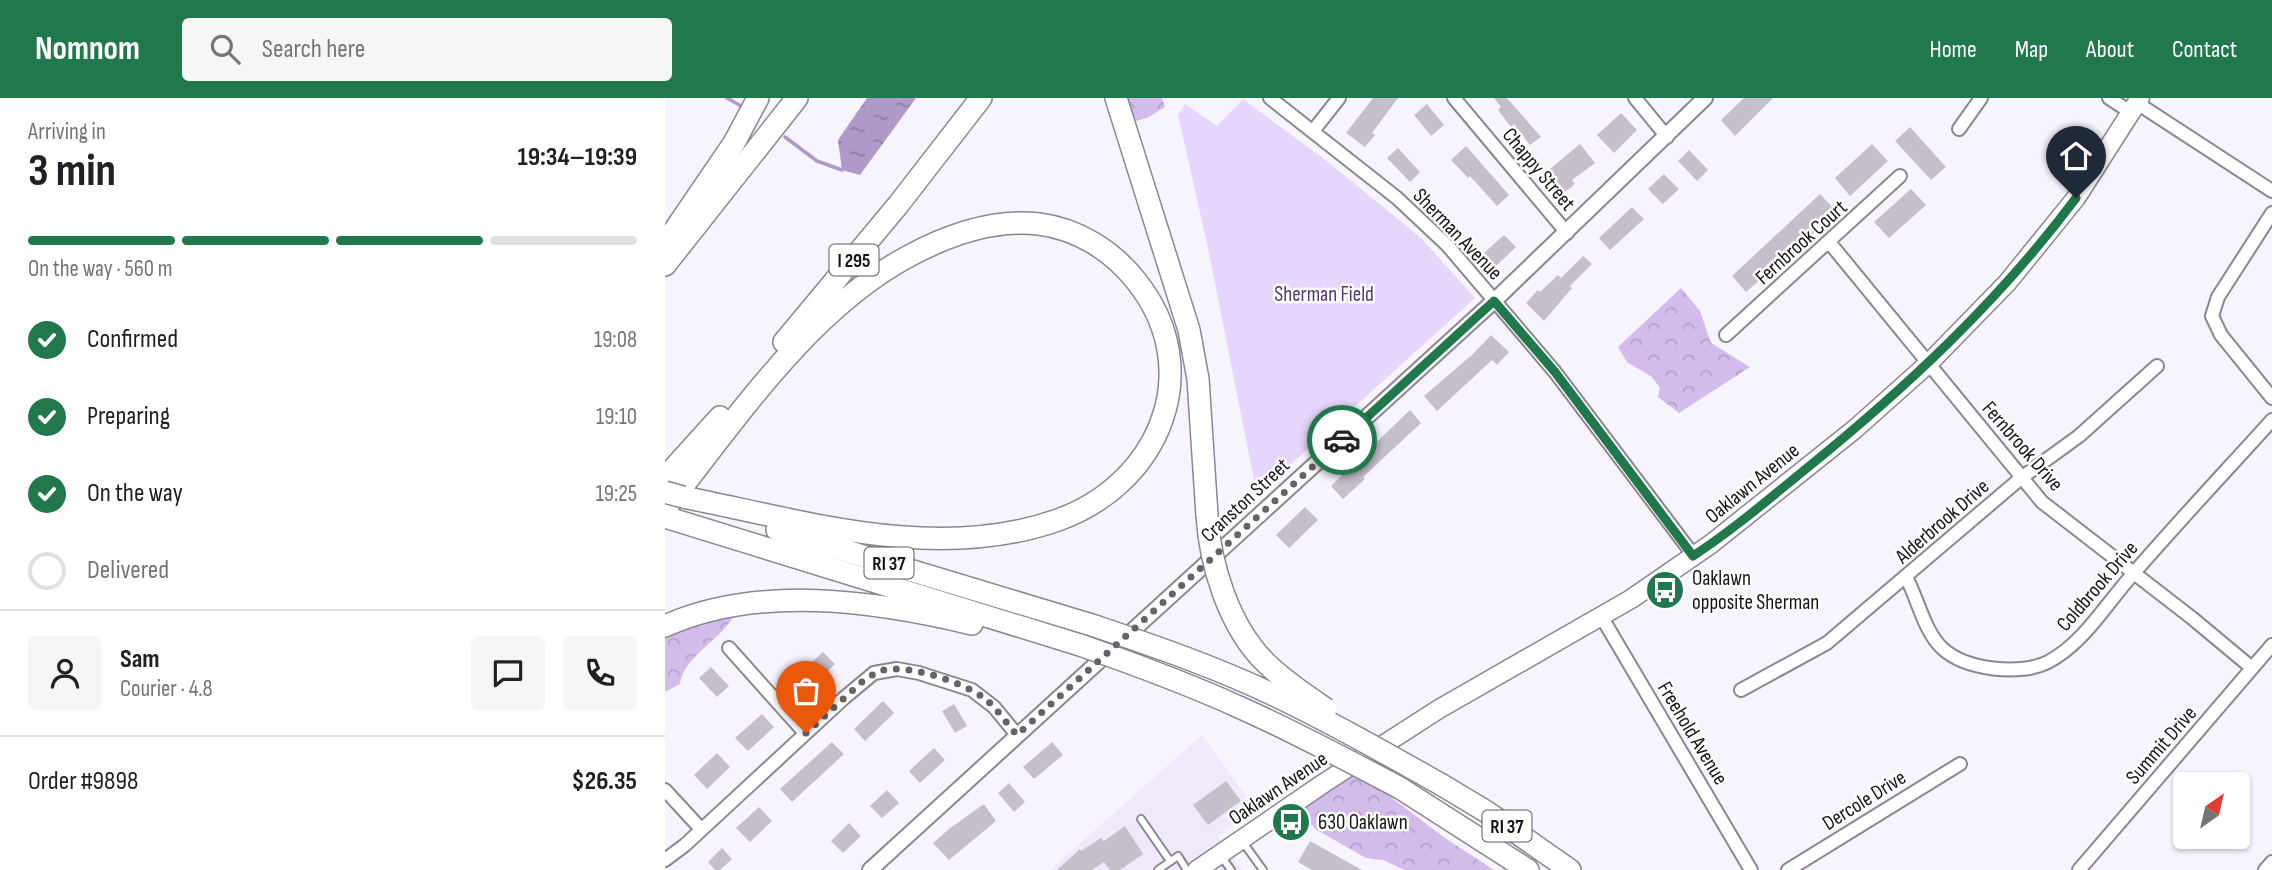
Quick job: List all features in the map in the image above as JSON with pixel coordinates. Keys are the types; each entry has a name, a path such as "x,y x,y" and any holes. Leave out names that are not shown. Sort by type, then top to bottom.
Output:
{"highway":[{"path":"665,244 719,166 758,98"},
{"path":"665,265 797,98"},
{"name":"I 295","path":"665,478 828,291 981,98"},
{"path":"1116,98 1189,330 1198,379 1210,550 1219,581 1241,627 1264,661 1313,699 1442,785"},
{"path":"1021,223 1072,233 1103,249 1129,272 1151,303 1159,320 1168,356 1169,387 1162,418 1151,445 1135,469 1115,489 1088,506 1059,519 991,536 918,537 835,528 668,503 771,375 814,330 858,290 886,270 908,256 948,238 986,227 1021,223"},
{"path":"668,503 689,453"},
{"name":"RI 37","path":"668,503 710,509 1095,626 1182,657 1274,695 1349,732 1442,785 1570,870"},
{"name":"RI 37","path":"668,503 1076,649 1188,685 1278,724 1400,788 1528,870"},
{"path":"665,626 703,612 740,603 808,600 876,607 952,620 1076,649"}],"main road":[{"name":"Oaklawn Avenue","path":"1198,870 1439,709 1631,598 1762,504 1855,429 1929,363 2035,250 2076,198 2136,105"}],"street":[{"name":"Sherman Avenue","path":"1270,98 1427,225 1448,246 1555,372 1693,556"},
{"path":"1313,131 1339,98"},
{"name":"Chappy Street","path":"1454,98 1567,233"},
{"path":"1635,98 1667,137"},
{"name":"Cranston Street","path":"870,870 1494,301 1705,98"},
{"path":"1959,129 1981,98"},
{"path":"2109,98 2136,105 2272,191"},
{"name":"Fernbrook Court","path":"1726,335 1901,176"},
{"path":"2272,213 2218,297 2212,316 2221,335 2272,398"},
{"name":"Fernbrook Drive","path":"1829,242 2042,502 2252,668"},
{"name":"Alderbrook Drive","path":"1741,690 1827,643 2021,478 2079,436 2157,366"},
{"name":"Coldbrook Drive","path":"1906,577 1931,634 1943,649 1973,664 2017,670 2041,666 2069,648 2272,420"},
{"name":"Freehold Avenue","path":"1601,616 1751,870"},
{"name":"Summit Drive","path":"2079,870 2272,645"},
{"path":"729,648 806,733"},
{"path":"665,860 874,673 897,669 956,683 979,694 994,707 1017,735"},
{"name":"Dercole Drive","path":"1788,870 1960,764"},
{"path":"665,790 701,830"},
{"path":"2265,870 2272,862"}],"lane":[{"path":"1141,819 1170,861"},
{"path":"1241,840 1263,870"},
{"path":"1220,854 1231,870"},
{"path":"1158,870 1178,856 1187,870"}],"shaded area":[{"path":"1202,735 1256,809 1218,836 1242,870 1050,870"}],"green space":[{"path":"1116,98 1162,98 1165,107 1149,117 1133,122"},
{"name":"Sherman Field","path":"1243,99 1328,162 1421,238 1475,298 1257,495 1208,248 1178,115 1185,104 1217,126"},
{"path":"1681,288 1700,311 1711,343 1750,367 1679,413 1658,397 1660,388 1652,377 1627,362 1618,347"},
{"path":"739,610 686,668 680,684 665,692 665,629"},
{"path":"1344,771 1363,776 1445,838 1494,870 1405,870 1383,860 1366,858 1315,829 1297,804"}],"water":[{"path":"867,98 916,98 860,175 842,170 838,140"}],"building":[{"path":"1373,98 1398,98 1365,147 1346,133"},
{"path":"1494,98 1507,98 1541,137 1530,145 1514,124 1511,127 1498,110 1501,107"},
{"path":"1744,98 1773,98 1735,136 1721,120"},
{"path":"1427,104 1444,125 1431,136 1414,115"},
{"path":"1621,113 1637,130 1614,153 1597,135"},
{"path":"1910,127 1946,167 1931,180 1895,141"},
{"path":"1580,144 1595,163 1572,180 1575,184 1561,195 1544,174"},
{"path":"1872,144 1888,161 1850,196 1835,178"},
{"path":"1466,146 1509,195 1497,206 1470,176 1468,178 1451,160"},
{"path":"1398,148 1420,172 1410,182 1387,158"},
{"path":"1689,150 1708,170 1697,181 1678,161"},
{"path":"1664,174 1679,189 1663,204 1648,189"},
{"path":"1911,189 1926,205 1889,238 1874,222"},
{"path":"1820,194 1836,211 1800,247 1746,292 1732,276"},
{"path":"1632,207 1644,219 1610,250 1599,238"},
{"path":"1504,235 1516,247 1496,266 1484,253"},
{"path":"1583,256 1592,264 1570,286 1572,288 1544,321 1526,303 1558,275 1561,278"},
{"path":"1491,335 1509,352 1497,365 1492,360 1437,411 1424,396"},
{"path":"1410,410 1421,423 1343,499 1331,486"},
{"path":"1305,507 1318,520 1289,548 1276,535"},
{"path":"823,652 835,664 810,688 798,675"},
{"path":"711,667 729,686 717,697 699,678"},
{"path":"883,701 894,713 865,741 854,729"},
{"path":"954,704 967,726 955,733 942,711"},
{"path":"762,714 774,727 748,751 735,738"},
{"path":"832,742 844,754 792,802 780,789"},
{"path":"1052,742 1063,755 1034,779 1023,767"},
{"path":"934,748 945,760 920,783 909,771"},
{"path":"717,753 730,767 707,789 694,775"},
{"path":"1226,781 1241,801 1208,825 1193,805"},
{"path":"1009,783 1025,802 1014,812 998,793"},
{"path":"887,790 899,803 882,818 870,806"},
{"path":"984,804 996,821 949,860 933,843"},
{"path":"759,807 772,821 750,842 736,828"},
{"path":"849,823 861,836 843,853 831,841"},
{"path":"1125,826 1143,854 1120,870 1110,870 1104,862 1092,870 1057,870 1080,849 1081,851 1101,838 1104,841"},
{"path":"1310,841 1362,870 1312,870 1298,862"},
{"path":"722,848 732,859 720,870 715,870 708,862"}],"waterway":[{"path":"727,98 741,106"},
{"path":"785,137 817,161 842,170"}],"way so far":[{"path":"806,733 864,680 874,673 897,669 956,683 972,690 994,707 1017,735 1342,440"}],"place":[{"name":"Oaklawn opposite Sherman","path":"1665,590"},
{"name":"630 Oaklawn","path":"1291,822"}],"route":[{"path":"1342,440 1494,301 1555,372 1693,556 1773,496 1901,389 2007,283 2076,198"}]}
